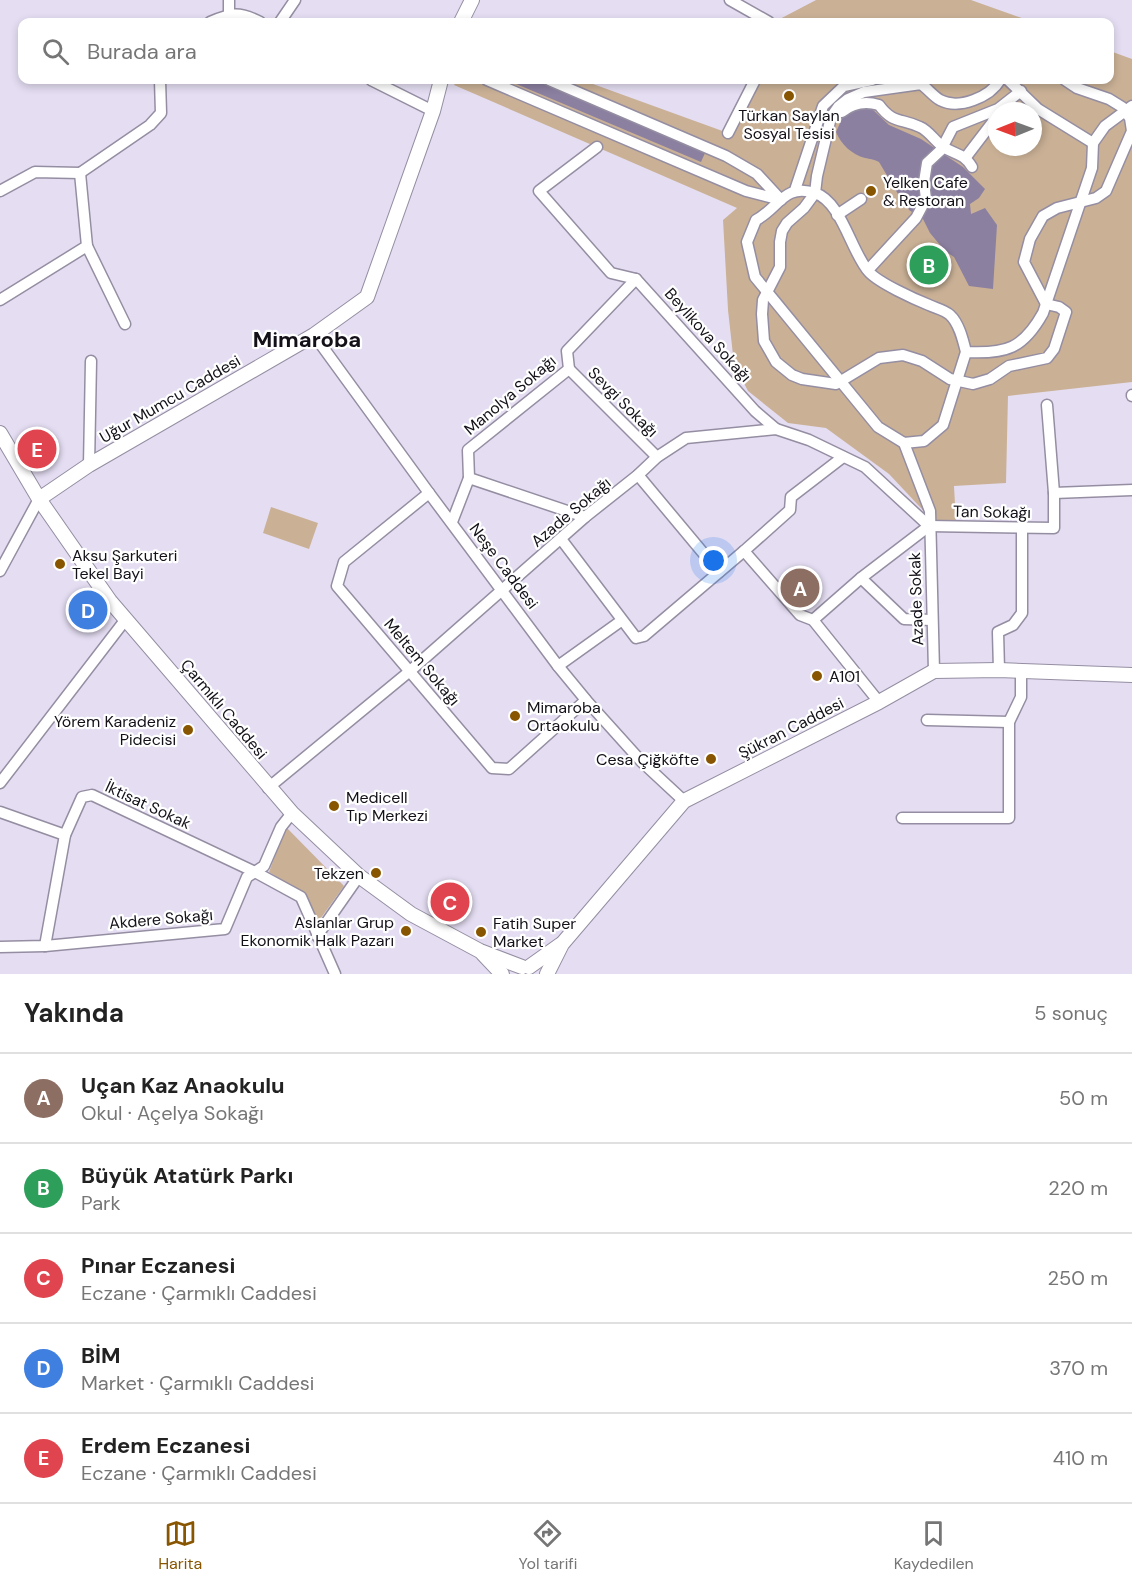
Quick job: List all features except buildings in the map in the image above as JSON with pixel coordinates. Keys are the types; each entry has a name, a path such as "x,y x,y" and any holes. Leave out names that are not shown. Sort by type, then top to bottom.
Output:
{"main road":[{"path":"463,12 472,0"},
{"name":"Uğur Mumcu Caddesi","path":"39,499 89,465 314,335 368,297 433,111 440,84"},
{"name":"Çarmıklı Caddesi","path":"0,433 39,499 110,601 268,788 358,876 411,914 480,951"},
{"name":"Şükran Caddesi","path":"562,944 684,801 879,702 934,671 1021,670 1132,675"},
{"path":"521,969 562,944"},
{"path":"480,951 521,969 536,968 545,974 562,944"},
{"path":"480,951 502,974"}],"street":[{"path":"229,0 229,15"},
{"path":"283,18 295,0"},
{"path":"730,0 762,18"},
{"path":"219,18 225,15 244,14 252,18"},
{"path":"0,191 35,172 80,173 156,119 161,113 160,84"},
{"path":"379,84 433,111"},
{"path":"496,84 746,191 781,200"},
{"path":"558,84 726,156 757,174 781,200"},
{"path":"728,133 753,84"},
{"path":"795,190 815,193 832,206 868,270 906,295 950,315 962,335 966,352 943,425 924,441 904,443 878,427 755,277 747,242 756,220 795,190 823,106 844,86 853,84"},
{"path":"997,84 984,96 970,101 954,103 940,100 921,84 864,92 848,99 838,107 828,125 815,193 798,214 787,222 782,231 780,267 763,300 764,341 776,362 792,375 802,379 836,384 879,358 903,355 922,361 958,383 973,384 990,379 1009,366 1047,358 1054,349 1066,312 1046,303 1024,262 1030,238 1043,216 1068,204 1096,198 1106,191 1132,131 1129,108"},
{"path":"1013,84 1038,108 1093,143"},
{"path":"1071,84 1129,108"},
{"path":"1008,102 1021,91"},
{"path":"825,140 832,136 838,117 843,110 863,102 879,105 886,115 919,127 940,149 969,162 988,128"},
{"path":"966,352 990,353 1010,348 1032,333 1046,303 1092,168 1093,143 1105,126 1129,108"},
{"path":"868,270 918,215 926,199 924,179 928,162 940,149 953,127 988,115"},
{"path":"597,147 539,191 611,273 636,279"},
{"path":"80,173 87,246 125,324"},
{"path":"837,215 861,199"},
{"path":"0,300 87,246"},
{"name":"Manolya Sokağı","path":"452,522 469,478 468,450 569,369 567,351 636,279"},
{"name":"Beylikova Sokağı","path":"636,279 755,411 776,429"},
{"name":"Neşe Caddesi","path":"314,335 558,666 641,761 684,801"},
{"path":"89,465 91,361"},
{"name":"Sevgi Sokağı","path":"569,369 657,457"},
{"path":"1047,405 1053,493 1132,490"},
{"name":"Azade Sokağı","path":"268,788 410,671 585,517 639,475 657,457 686,438 776,429 809,440 864,467 929,526"},
{"name":"Azade Sokak","path":"904,443 930,511 934,671"},
{"path":"561,539 621,621 636,638 644,636 790,510 791,497 843,457"},
{"path":"639,475 719,572"},
{"path":"469,478 585,517"},
{"name":"Meltem Sokağı","path":"429,493 344,562 337,586 492,768 509,769 586,700"},
{"name":"Tan Sokağı","path":"929,526 1054,528 1053,493"},
{"path":"0,571 39,499"},
{"path":"813,620 861,578 929,526"},
{"path":"999,670 998,632 1012,625 1022,613 1022,528"},
{"path":"744,551 800,615 813,620 879,702"},
{"path":"861,578 904,620 932,620"},
{"path":"0,783 126,619"},
{"path":"558,666 621,621"},
{"path":"902,818 1009,818 1009,722 1021,697 1021,670"},
{"path":"927,720 1009,722"},
{"name":"İktisat Sokak","path":"45,946 65,835 82,797 92,795 255,872 301,897 335,974"},
{"path":"0,812 65,835"},
{"name":"Akdere Sokağı","path":"0,946 45,946 225,929 247,877 264,866 280,827 292,813"},
{"path":"317,936 358,876"}],"shaded area":[{"path":"816,0 971,0 1022,18 782,18"},
{"path":"1114,52 1132,59 1132,382 1008,396 1006,483 954,486 956,522 934,522 889,474 826,428 788,423 748,391 734,364 728,310 723,220 737,208 454,85 593,84 728,133 759,84 1114,84"},
{"path":"516,84 543,84 705,153 701,162"},
{"path":"870,107 889,125 921,139 963,167 985,189 979,198 970,204 971,214 985,208 997,225 993,289 969,286 954,257 945,251 930,233 923,219 909,210 905,200 898,194 879,162 860,157 841,141 836,132 846,110"},
{"path":"271,507 318,523 309,549 263,533"},
{"path":"286,827 344,886 318,922 305,894 269,872"}],"place":[{"name":"Türkan Saylan Sosyal Tesisi","path":"789,96"},
{"name":"Yelken Cafe & Restoran","path":"871,191"},
{"name":"Büyük Atatürk Parkı","path":"929,265"},
{"name":"Erdem Eczanesi","path":"37,449"},
{"name":"Aksu Şarkuteri Tekel Bayi","path":"60,564"},
{"name":"Uçan Kaz Anaokulu","path":"800,588"},
{"name":"BİM","path":"88,610"},
{"name":"A101","path":"817,676"},
{"name":"Mimaroba Ortaokulu","path":"515,716"},
{"name":"Yörem Karadeniz Pidecisi","path":"188,730"},
{"name":"Cesa Çiğköfte","path":"711,759"},
{"name":"Medicell Tıp Merkezi","path":"334,806"},
{"name":"Tekzen","path":"376,873"},
{"name":"Pınar Eczanesi","path":"450,902"},
{"name":"Aslanlar Grup Ekonomik Halk Pazarı","path":"406,931"},
{"name":"Fatih Super Market","path":"481,932"}],"district":[{"name":"Mimaroba","path":"307,339"}]}
